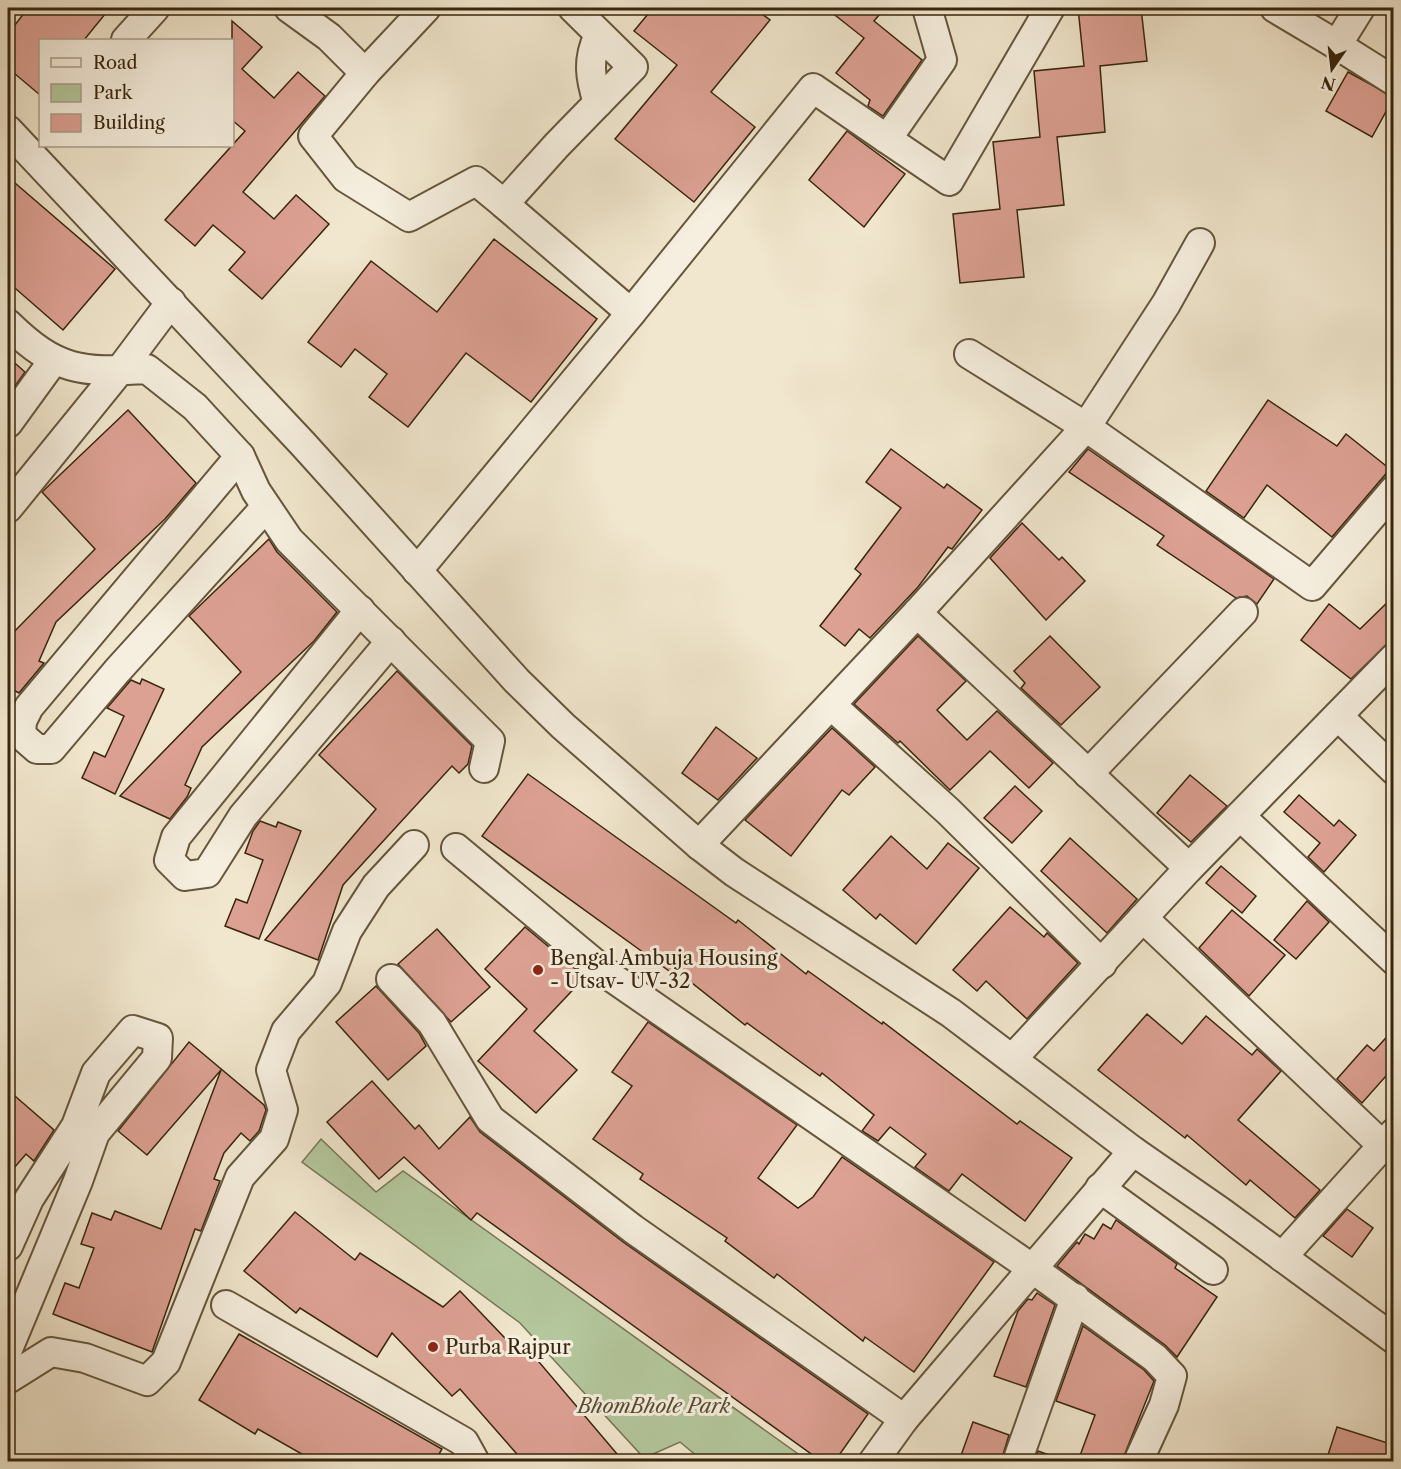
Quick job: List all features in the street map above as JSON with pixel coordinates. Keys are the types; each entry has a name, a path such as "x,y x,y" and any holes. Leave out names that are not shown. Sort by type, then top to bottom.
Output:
{"street":[{"path":"127,39 155,8"},
{"path":"289,8 328,37 365,73"},
{"path":"426,8 365,73 313,136 346,178 409,217 476,182 631,313"},
{"path":"504,204 633,67 573,8"},
{"path":"887,139 942,60 927,8"},
{"path":"417,571 631,313 813,88 949,181 1050,8"},
{"path":"1275,8 1394,81"},
{"path":"1337,45 1360,8"},
{"path":"598,103 590,78 592,50 599,35"},
{"path":"8,130 36,147 171,302 518,681 563,726 699,845 735,872 951,1013 1133,1151 1394,1339"},
{"path":"699,845 917,613 1086,427 1166,304 1200,243"},
{"path":"8,508 120,370 171,302"},
{"path":"8,324 53,361 85,369 147,369 195,407 240,456 266,507 289,540 490,741 484,768"},
{"path":"969,354 1086,427 1312,586 1394,490"},
{"path":"8,423 53,361"},
{"path":"240,456 29,706 22,721 21,735 37,748 51,749 117,671 266,507"},
{"path":"360,610 176,837 169,860 185,876 207,873 243,816 391,641"},
{"path":"1088,774 1243,612"},
{"path":"917,613 1189,868"},
{"path":"1013,1058 1189,868 1394,658"},
{"path":"831,705 948,811 1102,964"},
{"path":"1338,716 1394,770"},
{"path":"1240,816 1394,960"},
{"path":"8,1378 51,1352 85,1358 147,1381 166,1362 240,1177 274,1139 283,1110 271,1070 286,1031 327,983 347,931 376,886 414,845"},
{"path":"456,848 610,976 1075,1298 1155,1358 1172,1376 1164,1405 1138,1461"},
{"path":"1143,918 1388,1138 1282,1257"},
{"path":"391,979 432,1023 490,1119 633,1229 904,1419"},
{"path":"8,1246 29,1198 76,1126 96,1073 133,1030 158,1038 157,1058 95,1133 78,1181 8,1349"},
{"path":"873,1461 904,1419 1133,1151"},
{"path":"1100,1188 1213,1270"},
{"path":"1017,1461 1075,1298"},
{"path":"226,1305 463,1455"}],"green space":[{"name":"BhomBhole Park","path":"321,1139 376,1192 403,1171 808,1461 703,1461 680,1442 644,1458 520,1323 302,1162"}],"building":[{"path":"28,8 110,8 85,39 39,39 39,94 8,68 8,34"},
{"path":"653,8 754,8 770,20 711,92 755,127 694,202 615,139 677,65 634,31"},
{"path":"826,8 885,8 874,21 922,60 883,116 868,106 870,100 836,73 864,38"},
{"path":"1078,8 1141,8 1147,61 1100,66 1105,132 1057,137 1064,205 1017,210 1024,277 960,283 953,214 1000,209 993,142 1040,137 1034,71 1084,66"},
{"path":"232,21 262,47 242,69 274,98 298,72 325,96 243,192 274,219 296,195 329,224 262,299 229,270 245,252 213,225 195,246 165,220 231,147 234,147 234,143 245,131 234,122 234,39 232,39"},
{"path":"1348,72 1394,97 1372,137 1326,111"},
{"path":"847,131 905,174 864,227 809,180"},
{"path":"8,177 115,269 63,330 8,282"},
{"path":"494,239 597,319 531,402 466,353 408,427 369,397 387,374 355,349 341,367 308,342 371,261 437,312"},
{"path":"8,357 25,372 8,396"},
{"path":"1268,400 1337,446 1346,434 1390,469 1332,537 1267,485 1244,518 1206,491"},
{"path":"128,410 196,483 165,519 56,622 39,661 44,663 19,693 8,687 8,638 95,549 42,492"},
{"path":"891,449 944,488 947,484 982,510 952,549 948,547 918,587 870,638 859,629 845,646 820,626 861,574 855,569 901,508 866,482"},
{"path":"1088,449 1274,579 1257,604 1247,596 1236,598 1157,545 1164,536 1069,472"},
{"path":"1022,523 1059,560 1062,557 1085,581 1046,620 990,558"},
{"path":"269,539 277,552 337,612 314,641 202,747 185,785 191,788 187,797 170,819 120,796 241,672 189,616"},
{"path":"1394,596 1394,637 1351,679 1301,640 1329,604 1360,629"},
{"path":"918,636 966,681 937,710 967,740 997,711 1053,763 1029,788 990,751 950,790 900,741 898,743 854,704"},
{"path":"1050,636 1100,687 1061,725 1021,688 1025,683 1014,671"},
{"path":"397,671 472,746 468,764 459,773 452,766 343,885 318,960 265,940 376,809 319,755"},
{"path":"142,679 164,689 115,794 82,778 94,752 105,757 124,716 107,708 131,680 140,684"},
{"path":"716,727 757,758 718,800 682,773"},
{"path":"832,728 875,767 849,795 842,790 791,856 745,820"},
{"path":"528,774 736,923 738,920 806,974 808,971 882,1024 883,1022 1017,1124 1020,1121 1072,1158 1025,1221 962,1174 949,1191 915,1167 926,1154 890,1127 878,1141 862,1131 874,1115 822,1073 820,1076 747,1023 745,1025 678,972 676,976 482,836"},
{"path":"1190,775 1227,806 1191,842 1157,813"},
{"path":"1015,786 1042,811 1012,843 984,818"},
{"path":"1299,795 1334,826 1339,820 1356,835 1324,872 1308,857 1320,843 1284,812"},
{"path":"260,821 276,827 278,822 301,831 259,939 225,926 236,899 247,903 263,860 245,853 253,831"},
{"path":"891,836 927,869 948,843 979,868 916,944 880,914 876,919 843,890"},
{"path":"1070,838 1137,899 1107,933 1041,871"},
{"path":"1221,866 1256,896 1242,913 1206,883"},
{"path":"1307,901 1329,922 1296,959 1274,940"},
{"path":"1010,907 1044,937 1047,933 1078,963 1027,1019 986,981 977,991 953,970"},
{"path":"1232,910 1285,955 1249,996 1199,948"},
{"path":"525,927 585,977 534,1031 577,1070 536,1113 478,1061 527,1009 485,969"},
{"path":"437,929 490,987 451,1022 398,964"},
{"path":"376,986 419,1033 426,1046 388,1080 336,1022"},
{"path":"1147,1014 1182,1044 1206,1016 1252,1055 1257,1049 1281,1071 1238,1120 1320,1190 1295,1218 1250,1180 1246,1185 1187,1135 1185,1138 1098,1070"},
{"path":"648,1022 797,1125 758,1178 798,1208 813,1197 842,1157 994,1262 914,1372 865,1337 863,1341 777,1274 774,1278 725,1241 727,1238 640,1179 643,1174 593,1139 632,1086 612,1072"},
{"path":"1394,1029 1394,1067 1362,1103 1337,1079 1367,1045 1374,1051"},
{"path":"189,1042 264,1105 266,1110 259,1131 250,1141 241,1133 224,1153 214,1179 220,1181 201,1231 195,1229 152,1352 53,1314 65,1283 79,1288 94,1248 81,1244 92,1213 111,1220 115,1211 161,1229 221,1070 147,1155 118,1131"},
{"path":"372,1081 415,1129 419,1125 439,1149 470,1117 480,1132 623,1242 868,1414 835,1461 821,1461 477,1213 471,1220 404,1157 379,1179 327,1122"},
{"path":"8,1090 54,1130 34,1161 26,1154 8,1175"},
{"path":"1347,1209 1373,1228 1352,1257 1323,1236"},
{"path":"295,1212 355,1260 360,1253 443,1307 460,1291 521,1355 528,1349 623,1461 523,1461 460,1389 452,1396 392,1333 377,1357 300,1308 296,1313 244,1271"},
{"path":"1116,1220 1177,1264 1175,1268 1217,1297 1177,1357 1165,1345 1057,1266 1077,1242 1079,1244 1085,1234 1094,1239 1103,1224 1111,1229"},
{"path":"1037,1293 1055,1305 1026,1387 994,1376 1018,1311 1028,1299 1032,1300"},
{"path":"1083,1326 1144,1370 1154,1381 1122,1461 1078,1461 1095,1415 1056,1401"},
{"path":"239,1334 442,1449 435,1461 314,1461 258,1429 255,1434 199,1400"},
{"path":"973,1422 1009,1435 1001,1461 959,1461"},
{"path":"1337,1427 1394,1445 1394,1461 1326,1461"},
{"path":"1038,1451 1060,1459 1060,1461 1035,1461"}],"place":[{"name":"Bengal Ambuja Housing - Utsav- UV-32","path":"538,970"},
{"name":"Purba Rajpur","path":"433,1347"}]}
